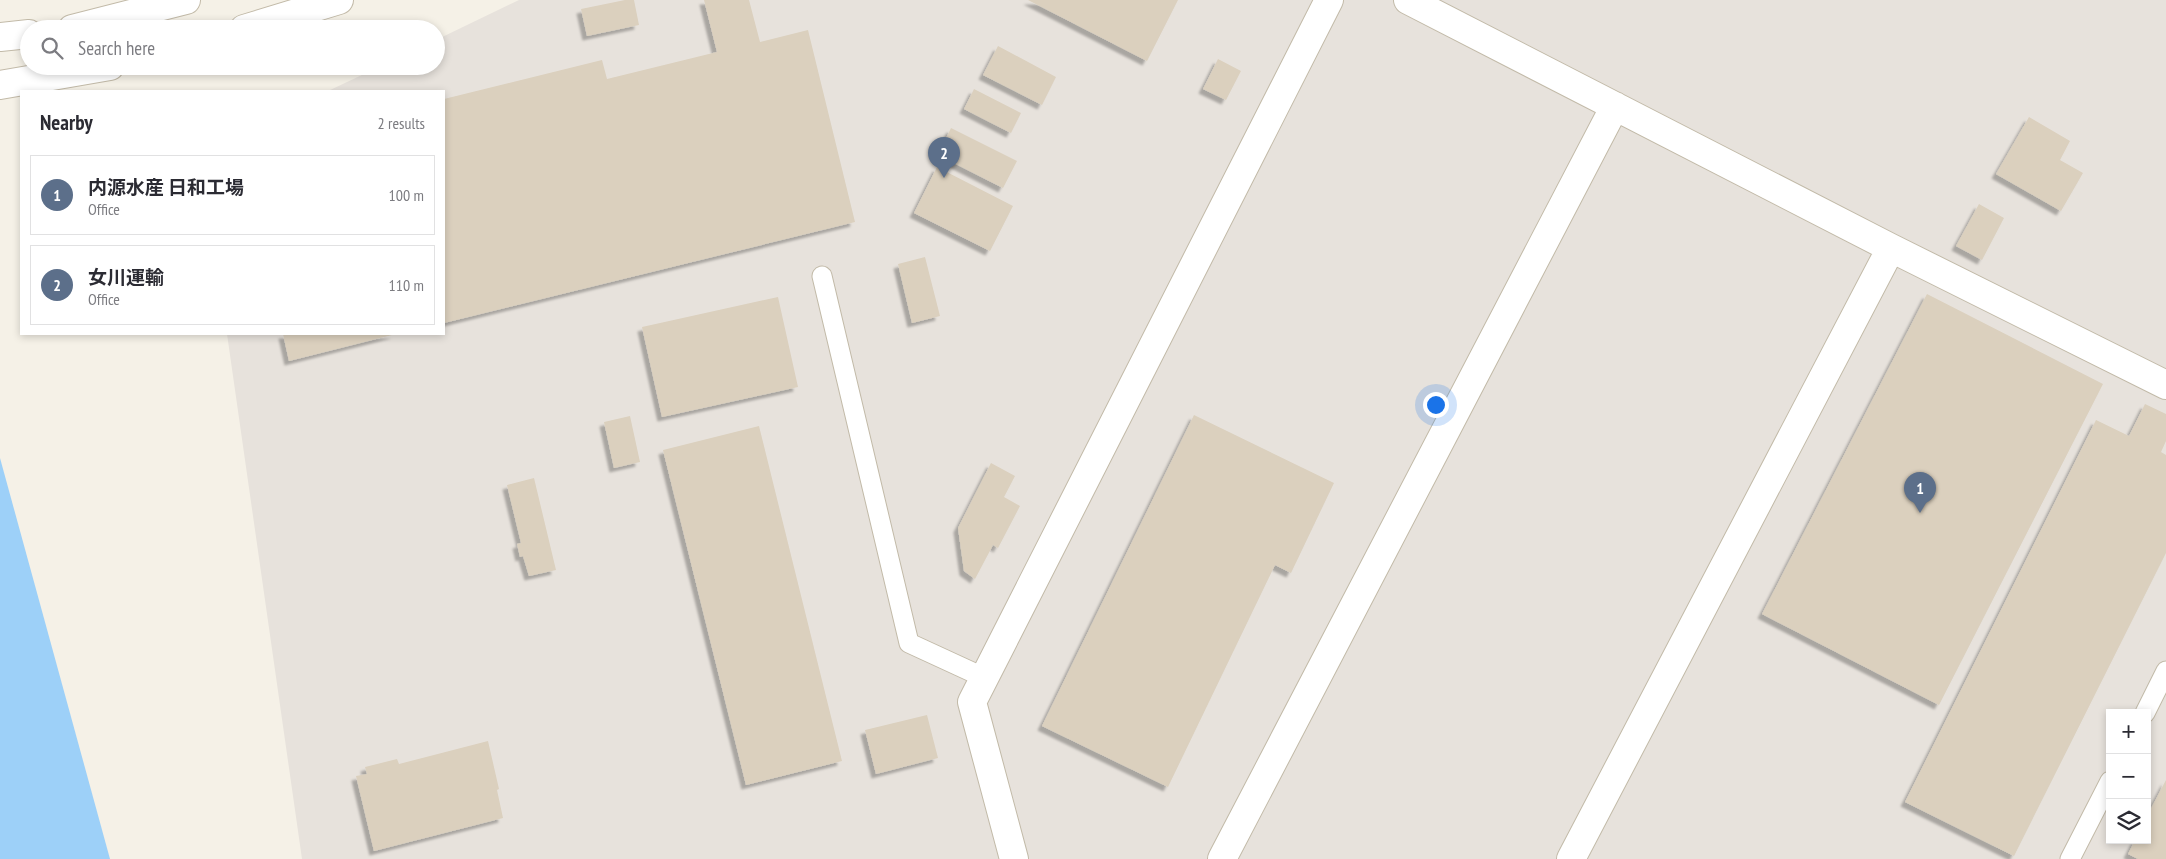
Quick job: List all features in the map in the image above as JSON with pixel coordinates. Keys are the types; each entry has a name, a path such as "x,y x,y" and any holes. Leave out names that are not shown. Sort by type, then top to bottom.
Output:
{"street":[{"path":"107,20 186,0"},
{"path":"274,20 340,0"},
{"path":"1014,859 972,702 1329,0"},
{"path":"1408,0 1891,248 2166,386"},
{"path":"0,37 20,35"},
{"path":"0,85 58,75"},
{"path":"1222,859 1614,106"},
{"path":"1571,859 1891,248"}],"lane":[{"path":"822,276 909,643 985,678"},
{"path":"2147,709 2166,671"},
{"path":"2070,859 2106,789"}],"shaded area":[{"path":"519,0 2166,0 2166,859 302,859 227,335 445,335 445,90 330,90 362,75 445,75 445,36"}],"water":[{"path":"0,458 110,859 0,859"}],"building":[{"path":"625,0 634,0 639,25 587,36 581,9"},
{"path":"704,0 749,0 760,42 808,30 855,222 445,323 445,99 602,60 607,79 717,52"},
{"path":"1028,0 1178,0 1147,61"},
{"path":"998,46 1056,77 1042,105 983,75"},
{"path":"1218,59 1241,71 1226,100 1203,89"},
{"path":"974,89 1021,113 1011,133 964,109"},
{"path":"2029,117 2070,141 2060,160 2083,173 2061,211 1996,174"},
{"path":"951,128 1017,161 1003,188 938,155"},
{"path":"937,167 1013,206 990,251 914,213"},
{"path":"1979,204 2004,218 1982,260 1956,246"},
{"path":"925,257 940,316 912,323 898,264"},
{"path":"1927,294 2103,384 1939,705 1762,614"},
{"path":"778,297 798,387 662,417 642,327"},
{"path":"283,335 392,335 289,361"},
{"path":"2145,404 2166,414 2166,441 2161,452 2166,455 2166,553 2014,856 1905,802 2096,420 2129,436"},
{"path":"1194,415 1334,483 1291,573 1275,565 1168,787 1042,726"},
{"path":"630,416 640,462 614,468 604,422"},
{"path":"759,426 842,761 746,785 663,450"},
{"path":"991,463 1015,476 1004,497 1020,506 998,548 993,545 975,579 964,571 958,528"},
{"path":"534,478 556,570 529,576 523,556 520,557 517,544 521,543 507,485"},
{"path":"927,715 938,758 876,774 865,730"},
{"path":"488,741 499,789 497,790 503,818 374,851 356,776 367,774 365,767 397,759 399,764"},
{"path":"2166,780 2166,859 2138,859 2128,854 2133,844 2151,844 2151,808"}],"place":[{"name":"女川運輸","path":"944,178"},
{"name":"内源水産 日和工場","path":"1920,513"}]}
